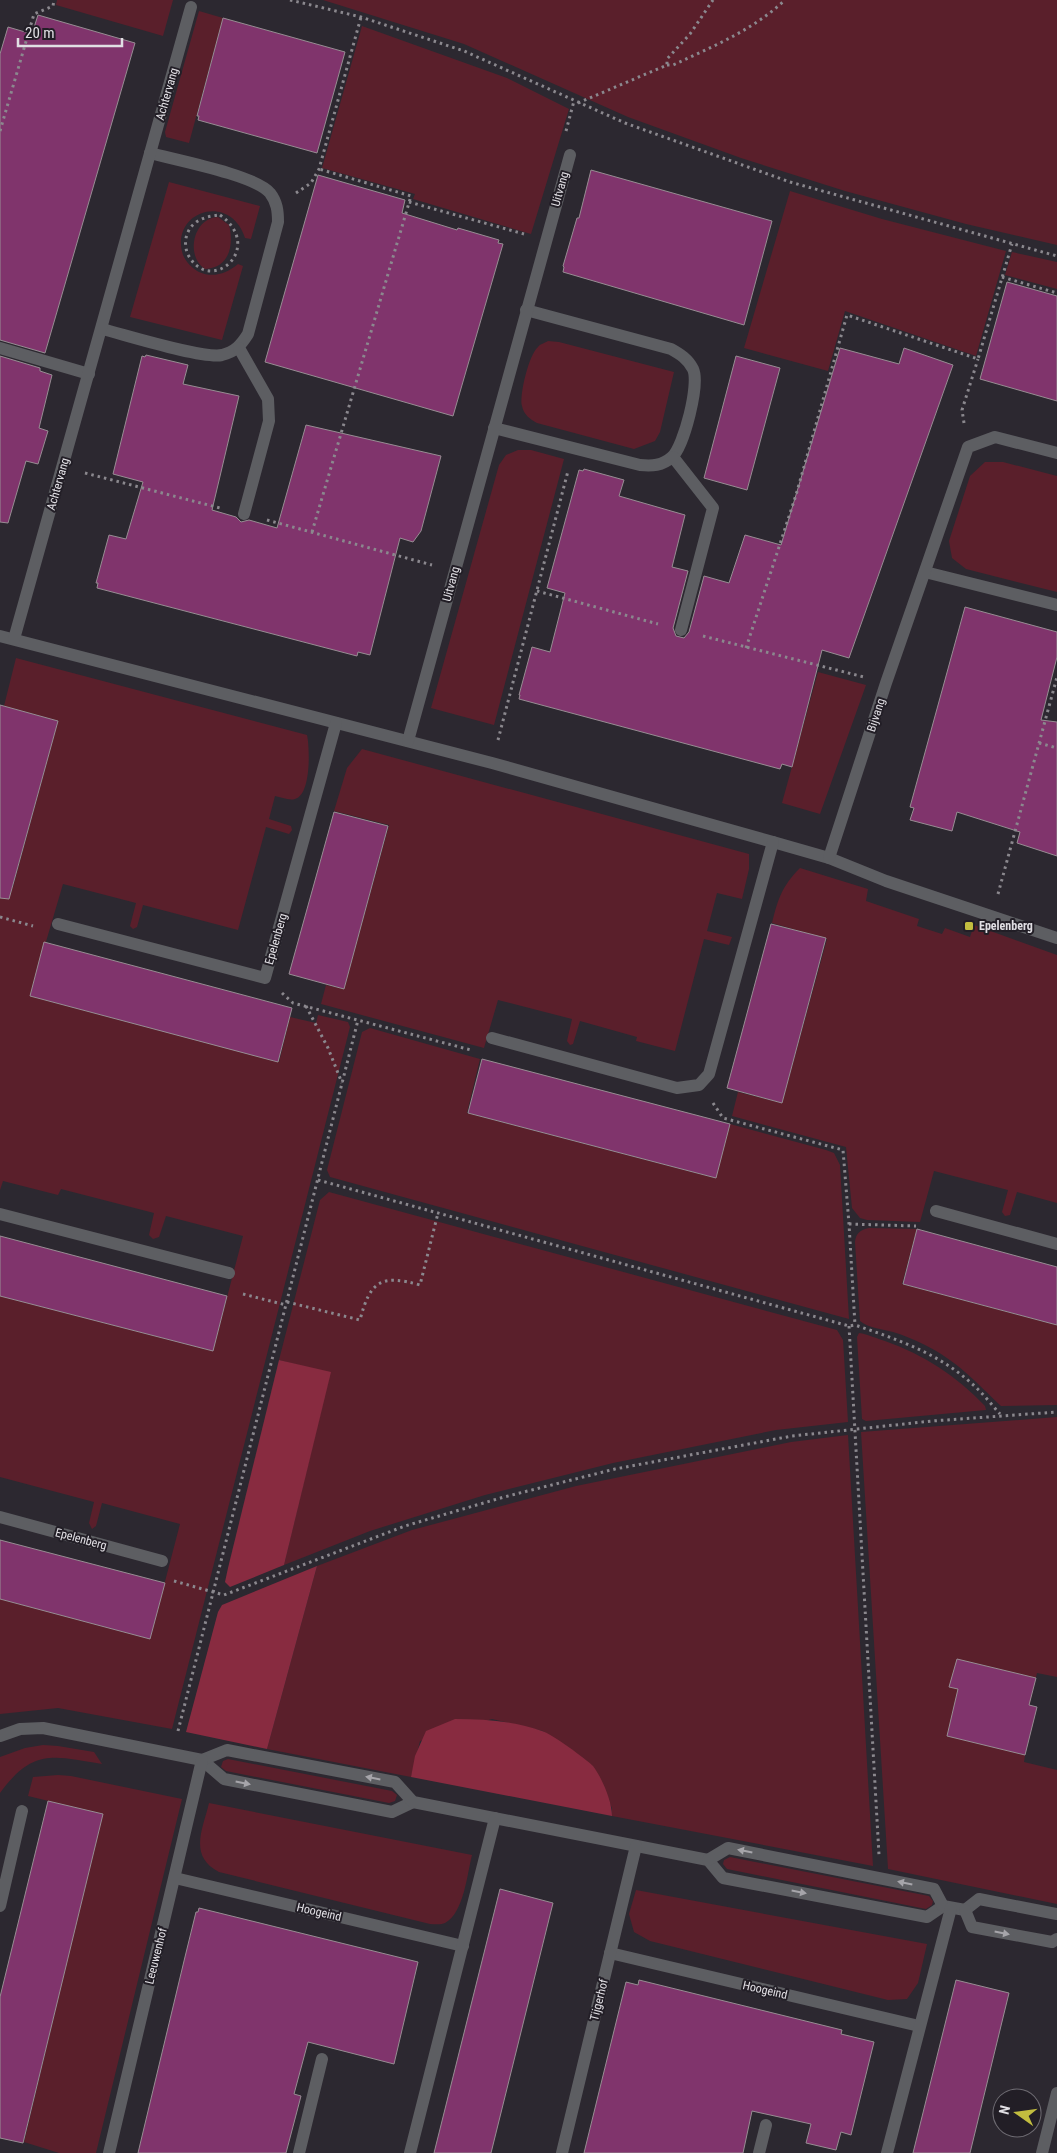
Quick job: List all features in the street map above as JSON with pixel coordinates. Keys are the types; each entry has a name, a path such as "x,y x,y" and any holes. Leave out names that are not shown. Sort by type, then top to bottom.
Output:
{"street":[{"name":"Achtervang","path":"14,639 192,7"},
{"path":"102,329 204,355 222,355 239,348 248,334 269,258 278,222 277,207 270,192 252,181 150,153"},
{"name":"Uitvang","path":"408,741 570,155"},
{"path":"494,428 640,466 658,466 673,457 681,442 696,386 694,370 685,357 671,349 526,310"},
{"path":"0,348 89,374"},
{"path":"239,348 268,399 268,421 244,514"},
{"path":"968,447 995,437 1057,453"},
{"name":"Bijvang","path":"829,858 886,683 968,447"},
{"path":"673,457 713,508 681,630"},
{"path":"925,572 1057,605"},
{"path":"0,636 492,763 773,842 829,858 886,881 1057,938"},
{"name":"Epelenberg","path":"58,924 265,978 336,723"},
{"path":"492,1038 677,1088 699,1085 709,1074 773,842"},
{"path":"936,1211 1057,1244"},
{"path":"0,1214 229,1273"},
{"name":"Epelenberg","path":"0,1517 162,1561"},
{"path":"0,1736 20,1729 42,1728 172,1753 202,1760 224,1779 392,1812 413,1802 495,1818 708,1860 723,1878 927,1917 947,1907 965,1910 979,1899 1057,1914"},
{"path":"202,1760 227,1750 396,1782 413,1802"},
{"name":"Leeuwenhof","path":"109,2153 202,1760"},
{"path":"0,1906 22,1811"},
{"path":"410,2153 495,1818"},
{"name":"Tijgerhof","path":"562,2153 636,1846"},
{"path":"708,1860 728,1848 934,1890 947,1907"},
{"name":"Hoogeind","path":"175,1878 463,1946"},
{"path":"887,2153 947,1907"},
{"path":"965,1910 972,1927 1052,1942 1057,1939"},
{"name":"Hoogeind","path":"610,1953 919,2026"},
{"path":"300,2153 322,2059"},
{"path":"1042,2153 1057,2093"},
{"path":"759,2153 766,2125"}],"path":[{"path":"0,131 34,14 52,6 54,0"},
{"path":"290,0 361,17 464,51 625,123 790,182 1057,256"},
{"path":"667,65 667,59 690,34 713,0"},
{"path":"578,103 725,42 771,13 785,0"},
{"path":"277,207 310,183 319,169 361,17"},
{"path":"312,532 411,196 319,169"},
{"path":"409,202 545,240"},
{"path":"220,215 230,222 236,232 238,250 236,256 228,265 217,271 204,271 194,264 187,254 185,242 188,231 196,222 207,216 220,215"},
{"path":"968,447 962,410 1012,244"},
{"path":"1002,277 1057,293"},
{"path":"746,648 796,495 847,315 978,359"},
{"path":"492,763 574,448"},
{"path":"537,592 886,683"},
{"path":"992,916 1057,677"},
{"path":"1039,743 1057,748"},
{"path":"265,978 293,1003 484,1054 492,1038"},
{"path":"306,1006 328,1048 342,1084"},
{"path":"172,1753 358,1020"},
{"path":"699,1085 723,1118 843,1150 850,1224 854,1325"},
{"path":"318,1180 849,1326 854,1325 898,1339 940,1360 972,1383 1001,1415"},
{"path":"850,1224 921,1226 936,1211"},
{"path":"229,1273 227,1290 360,1320 367,1297 380,1283 400,1280 420,1285 438,1213"},
{"path":"849,1326 880,1878"},
{"path":"162,1561 163,1578 224,1595 405,1526 504,1497 615,1469 792,1436 855,1428 1057,1412"}],"shaded area":[{"path":"57,0 173,0 163,36 56,5"},
{"path":"323,0 1057,0 1057,245 966,224 845,191 741,158 628,117 464,44"},
{"path":"199,11 223,18 189,143 166,137 165,132"},
{"path":"362,26 507,78 569,109 531,234 413,199 415,194 322,168"},
{"path":"169,182 260,206 251,239 245,238 237,223 227,215 215,211 203,213 193,218 185,228 181,240 184,258 199,272 214,275 224,273 238,264 243,266 222,340 130,317"},
{"path":"790,191 882,219 1006,251 976,356 845,311 828,371 744,348"},
{"path":"218,217 229,225 230,247 225,260 213,268 205,269 195,256 195,238 203,224 209,219"},
{"path":"1012,252 1057,262 1057,289 1005,275"},
{"path":"548,341 559,342 674,372 660,432 655,441 634,449 537,423 532,420 524,412 521,401 522,394 531,358 540,345"},
{"path":"518,450 531,450 564,459 494,725 431,708 499,465 506,455"},
{"path":"985,462 1003,462 1057,476 1057,592 966,569 952,558 949,541 970,476"},
{"path":"16,658 307,735 309,750 307,781 300,796 295,799 288,799 275,796 269,819 291,826 292,830 289,834 266,827 238,930 143,905 137,927 133,929 130,926 136,903 63,884 30,996 279,1062 290,1017 316,1023 318,1015 348,1022 350,1027 172,1729 58,1708 0,1714 0,1599 150,1639 180,1524 102,1503 96,1526 92,1529 89,1523 94,1502 0,1477 0,1296 213,1351 243,1236 166,1216 159,1237 153,1239 149,1235 154,1213 61,1189 58,1195 3,1181 0,1190 0,884 13,887 58,721 4,706"},
{"path":"818,672 866,685 820,814 782,803"},
{"path":"362,749 749,854 749,869 742,899 717,893 707,931 732,937 729,945 704,939 675,1051 636,1041 637,1037 580,1021 573,1044 570,1045 567,1041 572,1019 498,1000 484,1048 321,1004 326,985 344,989 389,825 334,811 347,768"},
{"path":"800,868 868,889 866,901 919,919 917,926 942,934 945,928 970,937 974,925 1057,955 1057,1203 1017,1192 1010,1215 1005,1216 1002,1212 1008,1190 934,1171 920,1222 867,1220 860,1218 852,1208 846,1147 732,1116 738,1092 782,1103 827,939 772,923 782,893"},
{"path":"370,1028 480,1059 467,1113 715,1178 730,1124 834,1153 840,1165 849,1319 330,1177 327,1170 362,1032"},
{"path":"329,1192 837,1330 843,1340 848,1422 776,1430 613,1463 485,1495 370,1531 284,1565 330,1373 279,1360 320,1200"},
{"path":"869,1228 917,1229 902,1284 1057,1325 1057,1405 1001,1406 966,1372 936,1351 905,1336 871,1327 860,1321 855,1242 859,1232"},
{"path":"859,1333 899,1347 926,1360 963,1385 985,1406 986,1410 866,1421 862,1419 857,1337"},
{"path":"279,1360 331,1372 284,1565 230,1587 225,1582 228,1568"},
{"path":"1057,1417 1057,1677 1037,1673 1018,1754 1025,1755 1024,1762 1057,1770 1057,1904 888,1869 861,1432"},
{"path":"848,1435 873,1866 612,1816 612,1808 592,1766 543,1731 492,1719 420,1741 411,1777 267,1749 317,1566 412,1530 576,1486 791,1442"},
{"path":"317,1566 267,1749 186,1732 218,1612 222,1605"},
{"path":"455,1719 510,1723 542,1731 553,1737 593,1766 606,1790 612,1816 411,1777 415,1756 426,1731"},
{"path":"43,1745 94,1752 102,1764 57,1758 34,1762 23,1768 0,1793 0,1757 25,1748"},
{"path":"228,1759 392,1791 397,1795 395,1801 389,1803 226,1771 221,1767 223,1761"},
{"path":"58,1775 182,1799 96,2153 59,2153 24,2142 102,1814 28,1796 33,1777"},
{"path":"209,1803 472,1855 461,1902 457,1911 445,1923 430,1924 219,1872 209,1866 201,1850 201,1832"},
{"path":"730,1857 929,1896 933,1901 932,1905 926,1909 727,1869 723,1864 724,1860"},
{"path":"636,1890 927,1944 918,1983 907,1999 888,2000 650,1941 634,1932 629,1914"}],"building":[{"path":"38,15 135,43 45,353 0,340 0,54 8,27 32,34"},
{"path":"223,18 345,52 317,153 198,120 199,116 197,116"},
{"path":"591,170 772,221 744,325 563,272 563,266 577,218 579,218"},
{"path":"318,175 405,200 402,213 457,230 458,228 499,240 498,243 503,244 453,416 265,362"},
{"path":"1007,282 1057,296 1057,401 980,379"},
{"path":"840,348 899,364 904,348 953,365 849,658 822,650 792,767 782,764 780,769 519,699 532,647 550,652 565,593 547,588 579,470 583,471 584,469 624,480 619,496 685,515 672,567 688,571 673,628 676,636 684,638 689,632 704,576 729,583 745,535 781,545"},
{"path":"146,355 188,365 183,384 239,396 212,510 236,517 241,522 249,520 277,528 306,425 441,456 421,531 413,542 400,538 370,655 358,652 357,656 97,588 98,583 96,583 109,535 126,539 143,482 113,474 142,356 145,357"},
{"path":"0,356 40,368 40,371 52,375 39,428 48,431 38,464 26,461 8,523 0,522"},
{"path":"736,356 780,368 747,490 704,478"},
{"path":"965,607 1057,632 1057,657 1041,720 1057,722 1057,856 1017,843 1020,832 957,812 952,831 910,820 914,808 910,807"},
{"path":"0,705 58,721 9,899 0,898"},
{"path":"334,812 388,826 344,989 289,974"},
{"path":"771,924 826,938 782,1103 727,1088"},
{"path":"44,942 292,1008 278,1062 30,996"},
{"path":"482,1059 730,1124 716,1178 468,1113"},
{"path":"917,1229 1057,1267 1057,1325 903,1284"},
{"path":"0,1236 227,1296 213,1351 0,1296"},
{"path":"0,1540 165,1583 150,1639 0,1599"},
{"path":"957,1659 1036,1678 1029,1705 1037,1707 1025,1755 947,1736 958,1689 949,1687"},
{"path":"48,1801 103,1814 23,2143 0,2138 0,1997"},
{"path":"500,1889 553,1903 491,2153 434,2153"},
{"path":"199,1908 418,1962 394,2064 308,2042 294,2094 301,2096 286,2153 138,2153 196,1912 198,1912"},
{"path":"639,1980 842,2030 841,2034 874,2042 851,2135 841,2132 836,2150 806,2143 811,2124 752,2111 743,2153 584,2153 626,1982 638,1985"},
{"path":"956,1980 1009,1993 970,2153 913,2153"}],"place":[{"name":"Epelenberg","path":"969,926"}]}
